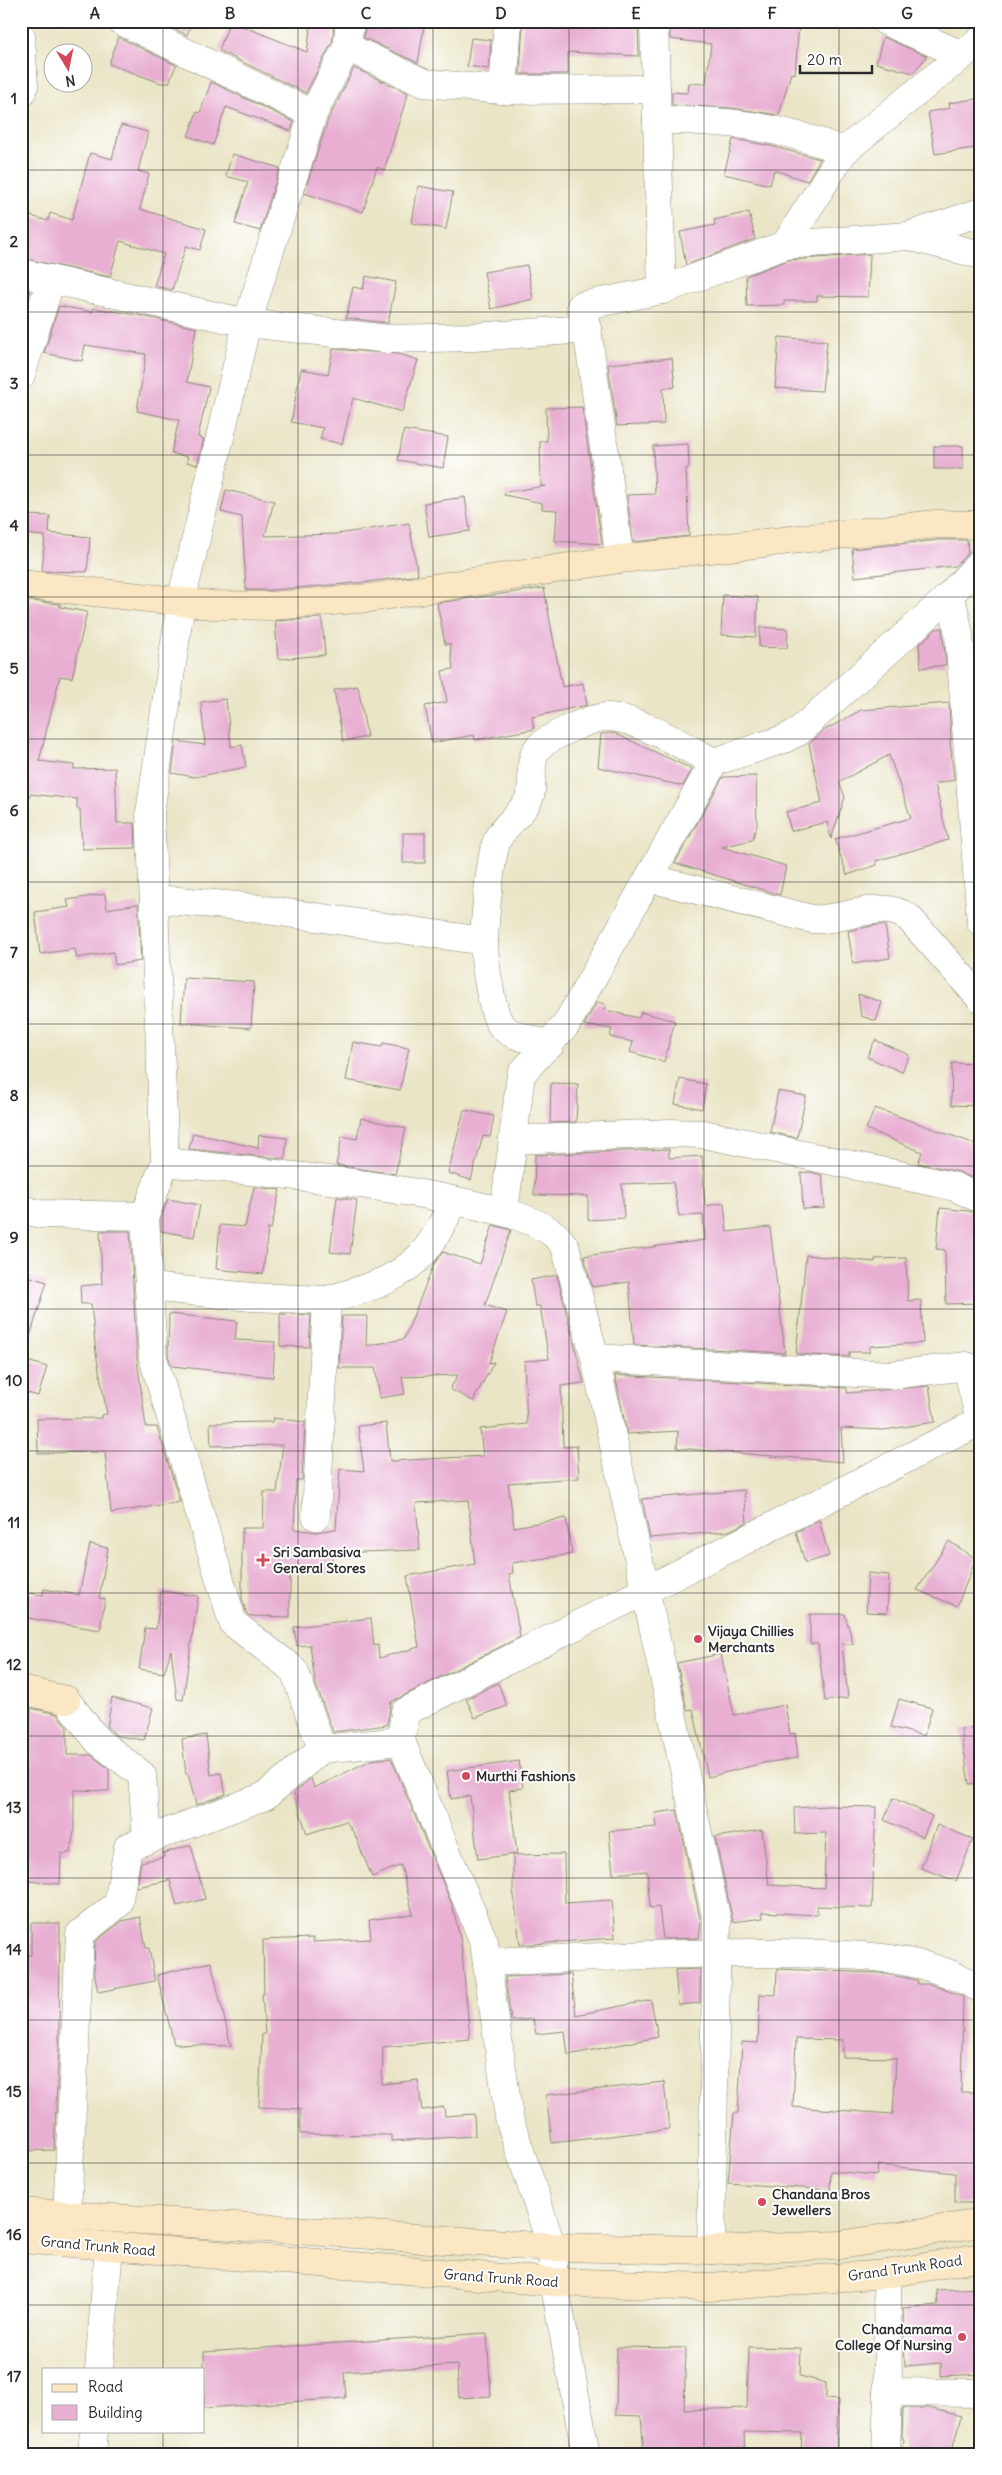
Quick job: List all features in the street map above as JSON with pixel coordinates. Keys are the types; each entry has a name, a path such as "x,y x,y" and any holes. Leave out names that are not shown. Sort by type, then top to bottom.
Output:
{"main road":[{"path":"21,584 182,602 271,606 370,598 620,559 936,524 981,526"},
{"path":"21,1690 66,1700"},
{"name":"Grand Trunk Road","path":"21,2212 552,2247 711,2250 840,2245 981,2223"},
{"name":"Grand Trunk Road","path":"21,2239 554,2282 710,2287 887,2274 981,2257"}],"street":[{"path":"503,90 508,21"},
{"path":"654,21 662,290"},
{"path":"885,21 972,48"},
{"path":"132,24 313,114"},
{"path":"322,1749 294,1670 233,1623 153,1358 145,1216 164,1162 150,813 182,602 247,323 313,114 349,34 424,83 503,90 656,89"},
{"path":"21,36 24,86 21,94"},
{"path":"785,245 844,151 972,48"},
{"path":"657,120 744,123 789,132 844,151"},
{"path":"620,559 581,306 662,290 785,245 908,236 981,212"},
{"path":"908,236 981,255"},
{"path":"21,272 247,323 388,339 474,337 586,330"},
{"path":"21,375 51,279"},
{"path":"504,1212 521,1074 550,1045 566,1025 714,762 784,739 798,732 946,599 981,562"},
{"path":"946,599 954,609 959,635 981,922"},
{"path":"550,1045 511,1032 502,1026 492,999 484,940 497,840 504,828 529,799 532,786 533,760 536,750 546,741 594,719 607,717 620,718 714,762"},
{"path":"649,878 812,918 831,919 880,910 900,911 909,918 981,999"},
{"path":"154,899 238,906 484,940"},
{"path":"513,1140 670,1133 703,1134 946,1185 981,1199"},
{"path":"164,1162 362,1183 454,1201 504,1212 545,1228 557,1236 565,1246 595,1358 717,1921 711,2250"},
{"path":"149,1287 252,1297 327,1300 368,1289 393,1278 415,1262 431,1243 454,1201"},
{"path":"21,1210 40,1214 145,1216"},
{"path":"316,1516 327,1300"},
{"path":"586,2454 554,2282 552,2247 508,2118 484,1942 401,1740 405,1712 646,1588 980,1421 974,1363 891,1375 595,1358"},
{"path":"66,1700 98,1741 142,1775 147,1839"},
{"path":"67,2215 80,1934 118,1904 128,1847 265,1796 322,1749 401,1740"},
{"path":"487,1962 716,1952 822,1954 898,1960 952,1973 981,1989"},
{"path":"99,2368 109,2247"},
{"path":"886,2454 888,2392 887,2274"},
{"path":"888,2392 981,2394"},
{"path":"92,2454 94,2432"}],"building":[{"path":"157,21 192,21 187,35"},
{"path":"230,21 307,52 311,22 334,25 332,42 306,93 219,50"},
{"path":"366,21 410,21 409,25 424,26 418,63 364,38"},
{"path":"523,21 638,21 639,56 568,52 568,74 520,74"},
{"path":"670,21 767,21 799,24 795,74 791,73 779,115 731,108 672,105 672,92 688,93 689,83 706,84 711,44 670,39"},
{"path":"118,37 176,65 169,83 161,83 109,64"},
{"path":"883,37 927,56 913,73 876,63"},
{"path":"471,38 491,40 489,69 467,66"},
{"path":"354,68 408,93 384,170 377,167 363,212 304,193 328,120"},
{"path":"211,82 294,122 291,131 226,107 213,145 188,136 197,112 200,113"},
{"path":"981,98 981,147 935,154 928,112 950,108 949,103"},
{"path":"121,125 148,132 138,171 149,174 140,209 206,229 200,250 186,246 172,290 154,286 164,254 120,241 110,277 21,258 21,213 48,221 50,213 72,220 90,153 112,159"},
{"path":"733,139 771,146 820,159 807,181 774,170 770,185 724,174"},
{"path":"232,154 280,168 260,231 235,224 248,182 226,176"},
{"path":"418,186 453,192 446,229 412,223"},
{"path":"749,212 755,239 686,265 680,232 715,225 714,220"},
{"path":"870,254 868,297 817,296 817,301 784,301 784,305 747,306 746,276 788,260"},
{"path":"527,265 533,299 491,309 484,272"},
{"path":"366,276 396,282 388,323 346,318 353,287 363,289"},
{"path":"21,289 30,291 21,322"},
{"path":"59,306 93,312 93,308 138,315 196,328 187,382 209,387 198,437 204,439 197,465 187,462 188,457 171,453 179,420 137,411 146,354 85,345 82,361 44,353"},
{"path":"779,337 827,341 822,391 775,388"},
{"path":"333,349 399,354 418,360 402,412 353,398 342,444 320,439 323,428 291,422 301,369 328,374"},
{"path":"672,358 675,387 663,388 664,424 617,426 608,364"},
{"path":"582,407 602,544 555,541 557,510 542,509 542,503 504,495 505,492 546,486 541,486 540,441 547,441 546,408"},
{"path":"404,430 448,437 443,468 398,460"},
{"path":"688,444 689,468 686,468 689,536 633,542 627,495 655,494 653,446"},
{"path":"934,446 963,446 963,469 934,469"},
{"path":"226,490 274,501 265,536 337,534 409,523 418,575 368,582 270,590 246,590 242,517 221,512"},
{"path":"465,497 470,531 429,537 424,503"},
{"path":"24,515 50,516 49,533 90,537 87,572 42,571 45,536 23,534"},
{"path":"938,540 967,540 968,553 955,566 855,577 852,549"},
{"path":"544,588 562,687 583,683 587,705 532,717 534,729 475,740 474,735 432,743 425,706 447,702 442,671 453,669 450,644 445,644 437,603"},
{"path":"723,595 758,597 756,637 721,635"},
{"path":"22,600 60,604 60,607 87,612 72,678 60,676 39,761 74,765 74,769 115,768 117,823 135,823 136,848 82,849 80,809 77,809 77,799 30,794 28,802 21,802"},
{"path":"322,618 325,655 278,659 275,621"},
{"path":"760,627 788,629 787,648 759,647"},
{"path":"942,628 946,665 921,668 919,645 936,629"},
{"path":"358,686 367,737 343,741 334,690"},
{"path":"226,699 231,747 242,745 246,767 195,777 172,773 176,741 205,745 201,702"},
{"path":"949,703 954,780 935,784 948,840 876,861 877,865 847,875 835,839 911,818 889,755 839,782 845,797 831,839 827,822 791,831 786,812 822,803 809,744 823,731 861,710"},
{"path":"614,733 692,769 683,786 598,767 601,734"},
{"path":"756,776 757,826 752,840 722,847 786,866 780,895 675,863 723,777"},
{"path":"403,833 425,833 425,863 403,863"},
{"path":"105,894 107,909 138,904 141,961 115,965 113,952 77,958 75,949 40,954 35,912 69,907 67,900"},
{"path":"885,925 890,958 853,964 848,931"},
{"path":"184,978 254,982 251,1028 181,1023"},
{"path":"858,994 882,1002 876,1021 861,1016"},
{"path":"597,1002 605,1004 604,1010 639,1018 641,1012 675,1021 664,1062 630,1052 633,1042 610,1037 612,1029 584,1025"},
{"path":"875,1040 909,1055 902,1072 867,1057"},
{"path":"353,1042 382,1047 383,1043 409,1048 400,1090 346,1080"},
{"path":"952,1063 981,1064 981,1106 951,1105"},
{"path":"680,1079 706,1084 702,1109 675,1104"},
{"path":"551,1083 578,1084 576,1122 550,1123"},
{"path":"778,1091 806,1096 797,1138 770,1132"},
{"path":"875,1108 981,1146 981,1182 959,1172 918,1163 922,1152 866,1129"},
{"path":"464,1110 494,1116 490,1137 483,1136 471,1180 448,1173"},
{"path":"361,1118 406,1128 395,1174 336,1165 342,1136 357,1139"},
{"path":"193,1133 258,1148 259,1135 287,1138 285,1159 189,1149"},
{"path":"669,1149 669,1158 702,1156 705,1206 724,1203 727,1232 770,1227 785,1353 634,1345 629,1282 592,1287 584,1256 705,1240 703,1215 679,1216 673,1182 622,1184 624,1218 588,1220 588,1196 534,1195 535,1155"},
{"path":"810,1172 822,1175 825,1208 803,1209 801,1173"},
{"path":"254,1187 280,1190 271,1229 268,1228 263,1274 216,1269 220,1225 245,1227"},
{"path":"337,1197 357,1200 350,1254 330,1252"},
{"path":"168,1199 200,1205 194,1237 161,1231 161,1218"},
{"path":"940,1208 981,1214 981,1303 946,1304 945,1250 936,1249"},
{"path":"493,1225 511,1230 485,1305 507,1312 489,1363 494,1362 473,1401 450,1389 458,1375 402,1377 405,1394 380,1398 375,1368 339,1368 342,1316 367,1316 366,1346 404,1339 434,1264 443,1252 480,1264"},
{"path":"100,1231 130,1231 137,1359 146,1427 157,1427 180,1502 111,1513 105,1452 38,1453 37,1419 101,1418 101,1415 107,1414 96,1353 91,1304 81,1304 80,1286 102,1284"},
{"path":"806,1255 875,1262 875,1259 906,1258 908,1301 921,1300 923,1343 870,1346 870,1352 849,1352 849,1357 796,1354"},
{"path":"21,1274 47,1282 26,1349 21,1348"},
{"path":"557,1275 584,1383 561,1386 563,1447 577,1446 579,1478 508,1483 514,1527 566,1518 572,1554 512,1563 513,1573 509,1574 520,1637 391,1702 387,1725 333,1732 315,1682 310,1645 297,1646 294,1627 371,1618 374,1646 378,1645 379,1658 419,1647 407,1576 475,1564 468,1500 416,1503 420,1550 332,1553 332,1572 290,1572 290,1617 250,1616 247,1614 242,1599 242,1528 263,1528 264,1492 277,1492 283,1445 211,1446 210,1423 272,1422 273,1418 305,1422 302,1480 296,1480 294,1529 316,1532 336,1529 340,1469 364,1471 358,1426 386,1423 390,1461 483,1456 480,1429 527,1424 524,1361 549,1359 540,1306 535,1306 531,1280"},
{"path":"169,1314 237,1321 235,1340 275,1342 273,1377 172,1366 168,1355"},
{"path":"280,1314 311,1315 309,1347 280,1346"},
{"path":"21,1359 47,1367 38,1396 21,1391"},
{"path":"615,1375 847,1388 847,1393 929,1386 935,1422 884,1430 841,1428 843,1462 677,1448 678,1431 627,1434"},
{"path":"744,1490 747,1522 729,1531 650,1538 642,1499"},
{"path":"819,1520 829,1556 805,1563 796,1532"},
{"path":"949,1541 976,1559 957,1606 917,1590"},
{"path":"90,1544 108,1548 99,1598 105,1599 100,1630 21,1617 21,1592 43,1595 44,1589 79,1595"},
{"path":"868,1573 889,1575 887,1613 866,1612"},
{"path":"161,1591 198,1596 183,1700 177,1699 171,1650 164,1673 139,1669 145,1628 156,1629"},
{"path":"810,1614 845,1614 853,1644 842,1644 848,1698 825,1701 818,1644 810,1644"},
{"path":"721,1654 734,1715 785,1705 790,1734 795,1733 798,1758 763,1763 708,1777 693,1709 687,1710 677,1663"},
{"path":"498,1683 507,1706 475,1718 466,1699"},
{"path":"112,1698 153,1708 144,1740 117,1736 107,1727"},
{"path":"899,1699 932,1708 924,1736 891,1727"},
{"path":"31,1708 57,1714 67,1727 67,1755 91,1755 109,1769 109,1791 74,1790 74,1831 70,1853 61,1854 60,1884 28,1881 28,1872 21,1871 21,1731 29,1731"},
{"path":"981,1727 981,1783 969,1784 961,1729"},
{"path":"206,1735 211,1775 221,1773 226,1794 196,1805 188,1774 186,1774 182,1739"},
{"path":"391,1758 452,1905 461,1942 470,2039 383,2047 382,2084 418,2080 422,2110 444,2107 445,2116 474,2114 475,2136 391,2141 391,2135 300,2134 300,2109 259,2107 262,2034 265,2034 262,1994 264,1994 263,1940 313,1938 313,1942 371,1939 369,1920 413,1914 401,1865 372,1877 355,1835 346,1821 307,1834 294,1793 311,1778 314,1788 371,1760"},
{"path":"519,1761 523,1788 509,1790 517,1854 478,1859 470,1796 451,1799 447,1771"},
{"path":"893,1798 932,1816 923,1837 884,1820"},
{"path":"828,1806 876,1807 872,1908 817,1906 817,1915 762,1912 763,1918 733,1922 715,1837 762,1830 769,1885 824,1888 826,1833 795,1834 794,1808"},
{"path":"677,1810 701,1923 699,1938 663,1939 659,1907 650,1908 647,1871 613,1874 609,1831 657,1827 655,1813"},
{"path":"937,1825 973,1839 956,1881 921,1868"},
{"path":"191,1845 205,1899 177,1906 170,1880 137,1887 141,1862 164,1857 163,1853"},
{"path":"564,1854 565,1903 612,1900 615,1938 520,1945 513,1888 513,1855"},
{"path":"140,1917 146,1948 149,1948 155,1981 98,1992 94,1971 95,1942 122,1921"},
{"path":"31,1923 60,1923 59,2042 54,2150 25,2151 21,1955 31,1955"},
{"path":"211,1962 231,2046 174,2044 157,1975"},
{"path":"700,1969 700,2003 678,2005 675,1970"},
{"path":"777,1969 880,1973 917,1980 917,1984 930,1984 963,1997 961,2092 981,2092 981,2203 955,2203 955,2173 878,2165 877,2175 831,2171 830,2190 728,2183 734,2113 738,2113 742,2042 758,2043 760,1994 776,1995","holes":["796,2039 843,2040 843,2057 896,2058 893,2114 793,2107"]},
{"path":"571,1974 576,2015 651,2000 658,2037 568,2055 565,2031 536,2034 533,2019 511,2021 505,1977"},
{"path":"664,2082 669,2129 552,2143 546,2095"},
{"path":"981,2288 981,2374 941,2376 941,2363 905,2366 903,2308 938,2305 937,2290"},
{"path":"487,2333 491,2396 459,2398 457,2365 344,2372 346,2398 205,2408 204,2352"},
{"path":"617,2347 686,2348 684,2410 747,2408 749,2347 801,2348 800,2376 826,2383 826,2399 838,2400 836,2450 823,2450 823,2454 801,2454 802,2433 744,2432 745,2454 644,2454 641,2416 616,2415"},
{"path":"903,2408 929,2408 961,2416 951,2454 902,2454 904,2439 902,2438"}],"place":[{"name":"Sri Sambasiva General Stores","path":"263,1560"},
{"name":"Vijaya Chillies Merchants","path":"698,1639"},
{"name":"Murthi Fashions","path":"466,1776"},
{"name":"Chandana Bros Jewellers","path":"762,2202"},
{"name":"Chandamama College Of Nursing","path":"962,2337"}]}
